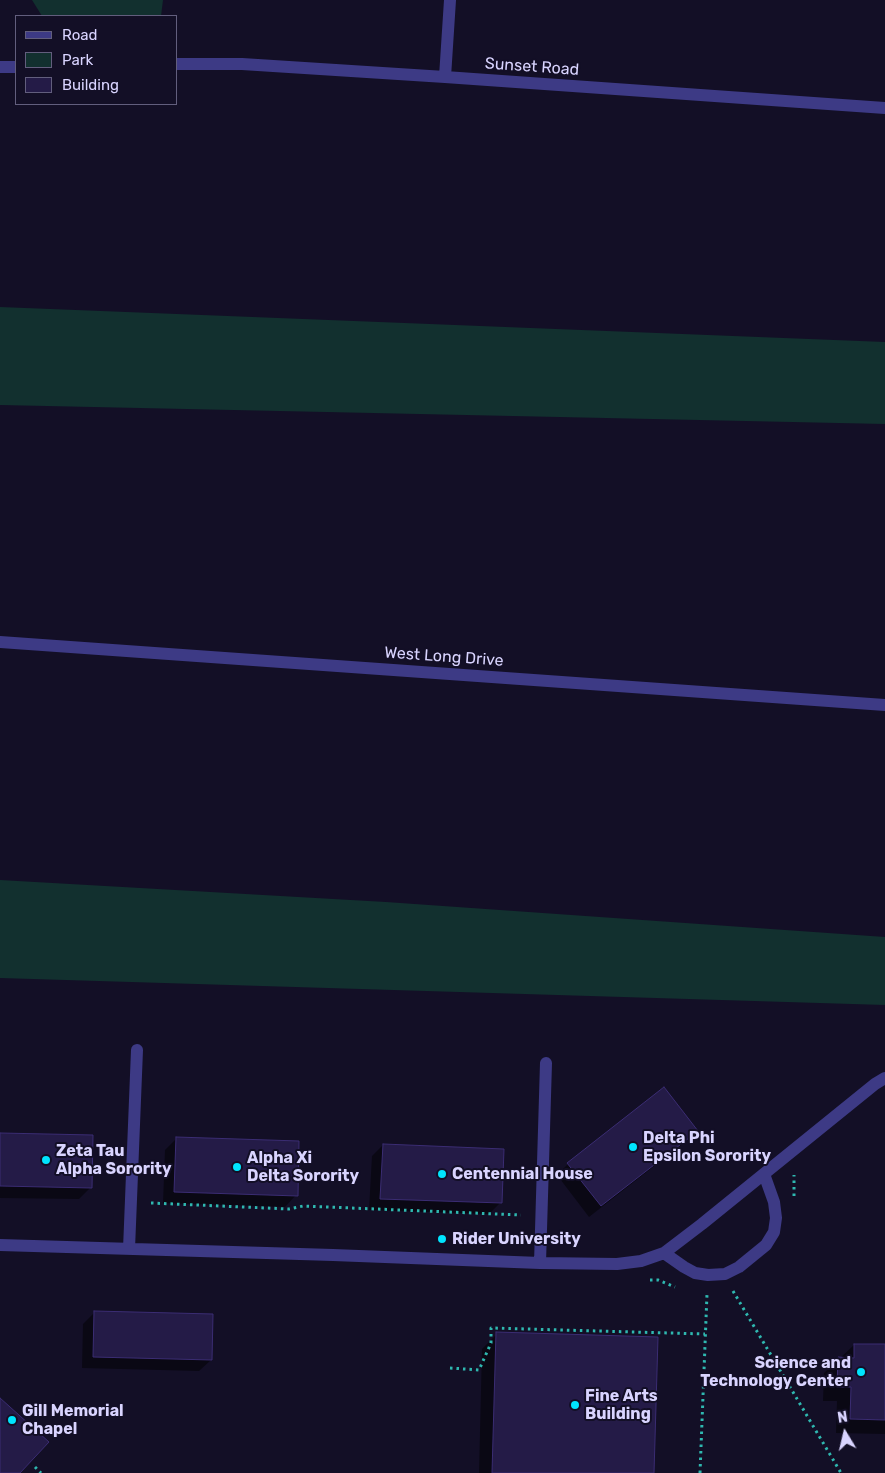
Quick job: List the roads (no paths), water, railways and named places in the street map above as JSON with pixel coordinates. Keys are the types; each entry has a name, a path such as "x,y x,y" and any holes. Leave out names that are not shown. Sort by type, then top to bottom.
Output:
{"street":[{"path":"445,77 450,0"},
{"name":"Sunset Road","path":"178,64 242,64 885,108"},
{"path":"0,67 15,66"},
{"name":"West Long Drive","path":"0,642 885,704"},
{"path":"129,1249 137,1050"},
{"path":"540,1263 546,1063"},
{"path":"0,1245 540,1263 617,1264 641,1261 664,1253 875,1084 885,1078"},
{"path":"664,1253 695,1273 708,1275 725,1274 739,1267 766,1245 774,1232 776,1218 774,1202 764,1174"}],"place":[{"name":"Delta Phi Epsilon Sorority","path":"633,1147"},
{"name":"Zeta Tau Alpha Sorority","path":"46,1160"},
{"name":"Alpha Xi Delta Sorority","path":"237,1167"},
{"name":"Centennial House","path":"442,1174"},
{"name":"Rider University","path":"442,1239"},
{"name":"Science and Technology Center","path":"861,1372"},
{"name":"Fine Arts Building","path":"575,1405"},
{"name":"Gill Memorial Chapel","path":"12,1420"}]}
